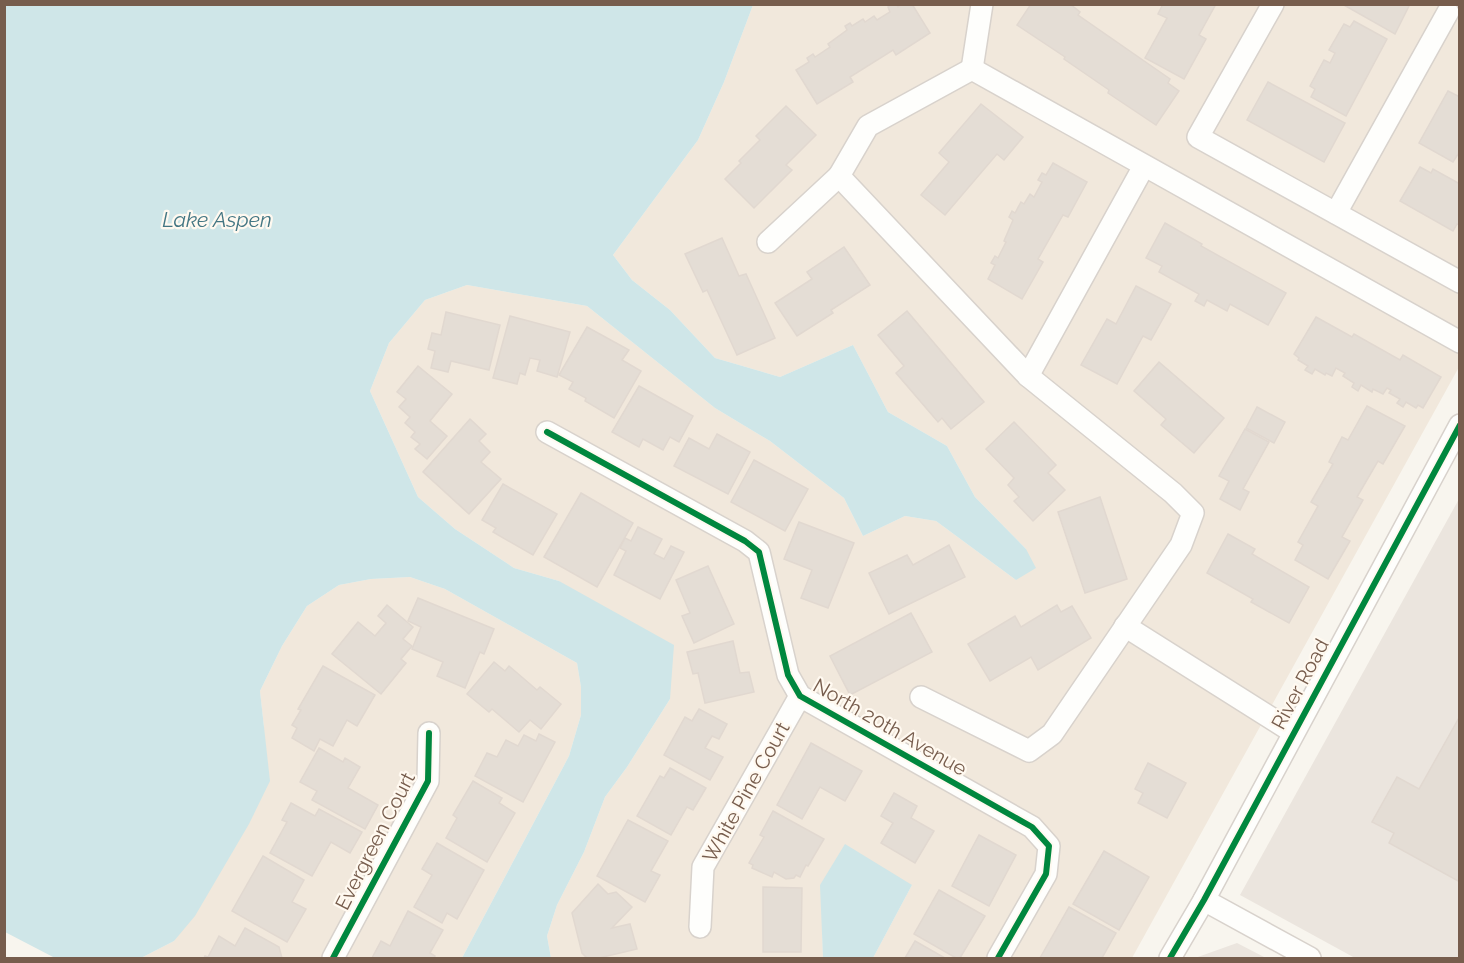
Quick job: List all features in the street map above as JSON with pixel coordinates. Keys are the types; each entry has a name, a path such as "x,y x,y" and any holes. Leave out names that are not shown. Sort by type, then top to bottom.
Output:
{"street":[{"path":"972,69 982,4"},
{"path":"1273,4 1198,137 1460,282"},
{"path":"1336,213 1448,12"},
{"path":"972,69 1460,342"},
{"path":"768,242 839,176 868,126 972,69"},
{"path":"1028,376 1144,166"},
{"path":"839,176 1028,376 1173,493 1193,513 1181,545 1052,734 1029,751 921,697"},
{"name":"River Road","path":"1170,958 1204,900 1460,425"},
{"name":"North 20th Avenue","path":"547,432 745,541 759,552 788,675 800,696 1032,827 1049,846 1046,874 998,958"},
{"path":"1125,626 1293,732"},
{"name":"White Pine Court","path":"700,927 703,867 800,696"},
{"name":"Evergreen Court","path":"333,958 428,781 429,733"},
{"path":"1204,900 1310,958"}],"shaded area":[{"path":"753,5 1459,5 1459,367 1132,958 873,958 912,885 822,926 823,958 551,958 547,936 557,905 584,852 605,797 670,699 559,581 514,568 455,529 418,497 370,391 389,343 425,300 467,285 587,306 715,408 770,441 844,498 863,536 905,516 936,521 1016,580 1026,549 975,497 947,446 888,412 853,345 780,377 715,358 670,310 632,280 613,255 698,140 724,82"},
{"path":"1459,499 1459,958 1355,958 1240,895"},
{"path":"410,577 445,589 577,663 581,687 581,715 569,756 462,958 141,958 174,941 264,727 260,691 282,646 307,606 339,585 371,579"},
{"path":"1237,943 1266,958 1195,958"}],"water":[{"name":"Lake Aspen","path":"4,5 753,5 724,82 698,140 613,255 632,280 670,310 715,358 780,377 853,345 888,412 947,446 975,497 1026,549 1036,568 1016,580 936,521 905,516 863,536 844,498 770,441 715,408 587,306 467,285 425,300 389,343 370,391 418,497 455,529 514,568 559,581 674,645 670,699 605,797 584,852 557,905 547,936 551,958 462,958 569,756 581,715 581,687 577,663 445,589 410,577 371,579 339,585 307,606 282,646 260,691 270,781 249,824 195,916 174,941 141,958 55,958 5,932"},
{"path":"845,844 912,885 873,958 823,958 820,885"}],"building":[{"path":"892,4 898,7 902,4 912,4 930,33 896,55 893,50 850,77 853,82 817,104 796,70 809,62 807,58 813,54 815,57 830,47 828,44 847,30 845,26 850,23 852,26 863,19 865,22 874,16 877,20 890,12 888,7"},
{"path":"1031,4 1070,4 1080,12 1078,15 1170,79 1168,83 1179,91 1156,125 1108,93 1109,90 1064,59 1065,57 1017,25"},
{"path":"1163,4 1216,4 1199,35 1206,39 1184,79 1145,58 1167,18 1158,14"},
{"path":"1342,4 1410,4 1395,34"},
{"path":"1354,21 1387,39 1346,116 1311,97 1315,89 1310,86 1324,60 1330,63 1335,53 1329,50 1344,24 1350,27"},
{"path":"1268,82 1345,123 1324,162 1247,120"},
{"path":"1448,91 1460,97 1460,151 1453,162 1419,143"},
{"path":"981,104 1023,137 1004,160 997,154 945,215 921,195 949,162 939,153"},
{"path":"786,106 816,135 786,165 792,170 754,208 725,179 760,140 756,136"},
{"path":"1053,163 1087,182 1068,217 1063,215 1038,259 1043,262 1022,299 988,279 995,265 991,263 995,256 998,258 1006,242 1004,241 1013,220 1009,217 1012,211 1015,213 1021,202 1024,204 1030,194 1034,197 1042,182 1038,180 1042,173 1046,175"},
{"path":"1420,167 1431,173 1433,169 1460,184 1460,225 1457,224 1453,231 1400,201"},
{"path":"1165,223 1202,244 1201,246 1286,293 1268,325 1230,304 1227,311 1207,300 1204,306 1195,301 1199,294 1159,272 1162,266 1146,258"},
{"path":"722,238 739,276 746,274 775,338 737,355 707,290 703,292 685,254"},
{"path":"844,247 870,285 831,310 833,313 797,336 775,303 812,279 807,272"},
{"path":"1136,286 1171,304 1151,340 1143,336 1117,384 1081,365 1107,319 1116,324"},
{"path":"907,311 984,402 951,429 942,418 938,422 896,373 904,366 878,335"},
{"path":"446,312 500,325 489,370 451,361 448,372 431,368 435,351 428,349 432,333 441,335"},
{"path":"510,316 570,332 557,377 537,371 540,360 530,358 525,375 520,373 517,384 493,378"},
{"path":"1316,317 1352,337 1354,334 1400,360 1403,355 1441,377 1423,408 1418,405 1416,408 1406,402 1403,407 1397,403 1400,399 1389,393 1391,390 1387,388 1383,394 1373,389 1372,392 1361,385 1358,391 1352,387 1354,383 1343,376 1345,373 1336,368 1332,376 1315,369 1312,374 1305,370 1308,366 1298,360 1299,358 1294,354"},
{"path":"587,327 629,350 622,360 641,371 614,418 569,389 573,382 559,375"},
{"path":"1159,362 1224,418 1194,453 1161,425 1166,419 1134,391"},
{"path":"418,366 452,394 430,421 447,436 427,459 415,449 420,444 411,437 415,432 405,423 410,417 399,407 406,399 397,392"},
{"path":"639,386 693,416 679,442 670,437 663,450 643,439 639,447 612,432"},
{"path":"1367,406 1405,426 1383,464 1378,461 1357,497 1363,500 1342,537 1350,541 1328,579 1295,560 1303,545 1298,542 1318,506 1311,502 1333,464 1329,462 1342,437 1348,440"},
{"path":"1257,407 1285,422 1274,443 1246,428"},
{"path":"470,419 486,434 479,441 490,452 481,462 501,479 469,514 423,472"},
{"path":"1014,422 1056,465 1048,473 1065,490 1033,521 1014,501 1019,497 1008,485 1014,478 986,449"},
{"path":"1245,429 1269,442 1243,489 1249,492 1240,510 1220,499 1229,481 1219,476"},
{"path":"717,434 750,452 728,494 674,466 689,438 709,449"},
{"path":"754,460 808,489 785,531 731,502"},
{"path":"503,484 557,514 533,555 493,532 496,528 482,520"},
{"path":"581,493 633,523 597,587 544,557"},
{"path":"1100,497 1127,579 1085,593 1058,512"},
{"path":"799,522 854,543 828,608 801,598 812,570 784,559"},
{"path":"638,527 662,539 654,554 664,559 671,546 684,552 660,599 614,575 626,551 620,548 625,538 631,541"},
{"path":"1228,534 1255,549 1252,554 1309,587 1289,623 1251,602 1253,599 1207,573"},
{"path":"949,545 965,577 889,614 869,573 907,555 913,565"},
{"path":"708,566 734,624 694,643 682,616 690,613 676,580"},
{"path":"418,598 494,629 484,654 480,652 465,688 437,676 443,662 412,649 421,627 408,621"},
{"path":"387,605 413,627 403,639 412,646 401,659 406,663 381,694 332,654 358,622 375,636 386,623 378,616"},
{"path":"1057,605 1061,612 1072,606 1091,638 1038,670 1031,657 990,681 968,644 1015,616 1021,627"},
{"path":"911,613 932,652 850,695 830,656"},
{"path":"733,641 740,673 749,672 754,692 705,703 698,673 693,674 687,652"},
{"path":"494,662 505,671 509,666 537,690 540,687 561,704 541,729 530,720 519,732 492,709 489,712 467,694"},
{"path":"323,666 375,695 357,726 347,720 333,746 320,739 314,751 292,738 297,728 292,725 301,710 298,709"},
{"path":"699,709 727,724 719,739 712,736 705,748 723,757 710,780 664,755 685,717 692,721"},
{"path":"1460,716 1460,882 1389,843 1394,833 1372,822 1397,777 1419,789"},
{"path":"539,734 555,742 523,802 475,776 487,753 497,757 506,740 518,746 524,735 536,741"},
{"path":"811,743 862,771 845,801 820,787 802,819 777,805"},
{"path":"319,748 343,762 345,758 360,767 348,788 378,805 365,829 312,800 317,791 300,782"},
{"path":"1148,763 1186,783 1167,818 1138,803 1143,793 1135,789"},
{"path":"670,768 706,788 693,810 687,807 671,835 637,816 660,776 664,778"},
{"path":"473,781 502,798 499,803 515,813 487,862 446,838 457,818 453,815"},
{"path":"894,793 917,806 911,818 934,831 915,863 881,843 893,823 881,816"},
{"path":"291,803 315,816 319,809 362,832 350,853 331,842 312,876 270,853 287,822 282,820"},
{"path":"773,811 824,839 800,877 796,875 794,878 786,879 774,872 772,877 752,868 753,865 749,863 764,837 760,835"},
{"path":"628,820 668,841 651,871 660,875 645,902 597,876"},
{"path":"979,835 1016,855 989,906 952,886"},
{"path":"437,843 484,870 457,919 447,913 442,923 414,907 432,875 422,869"},
{"path":"1104,851 1149,877 1119,930 1073,904"},
{"path":"263,856 304,880 292,902 306,909 287,942 232,911"},
{"path":"598,884 608,894 616,892 632,907 612,928 630,924 637,949 599,958 587,958 582,953 572,913"},
{"path":"763,887 802,888 801,952 763,952"},
{"path":"939,890 985,916 960,958 956,958 914,934"},
{"path":"1069,907 1116,933 1102,958 1040,958"},
{"path":"408,911 443,930 430,953 435,956 434,958 372,958 381,941 390,946"},
{"path":"245,928 279,947 282,958 204,958 208,957 219,936 235,946"},
{"path":"915,941 945,958 905,958"}],"cycle path":[{"path":"1170,958 1204,900 1460,425"},
{"path":"547,432 745,541 759,552 788,675 800,696 1032,827 1049,846 1046,874 998,958"},
{"path":"333,958 428,781 429,733"}]}
